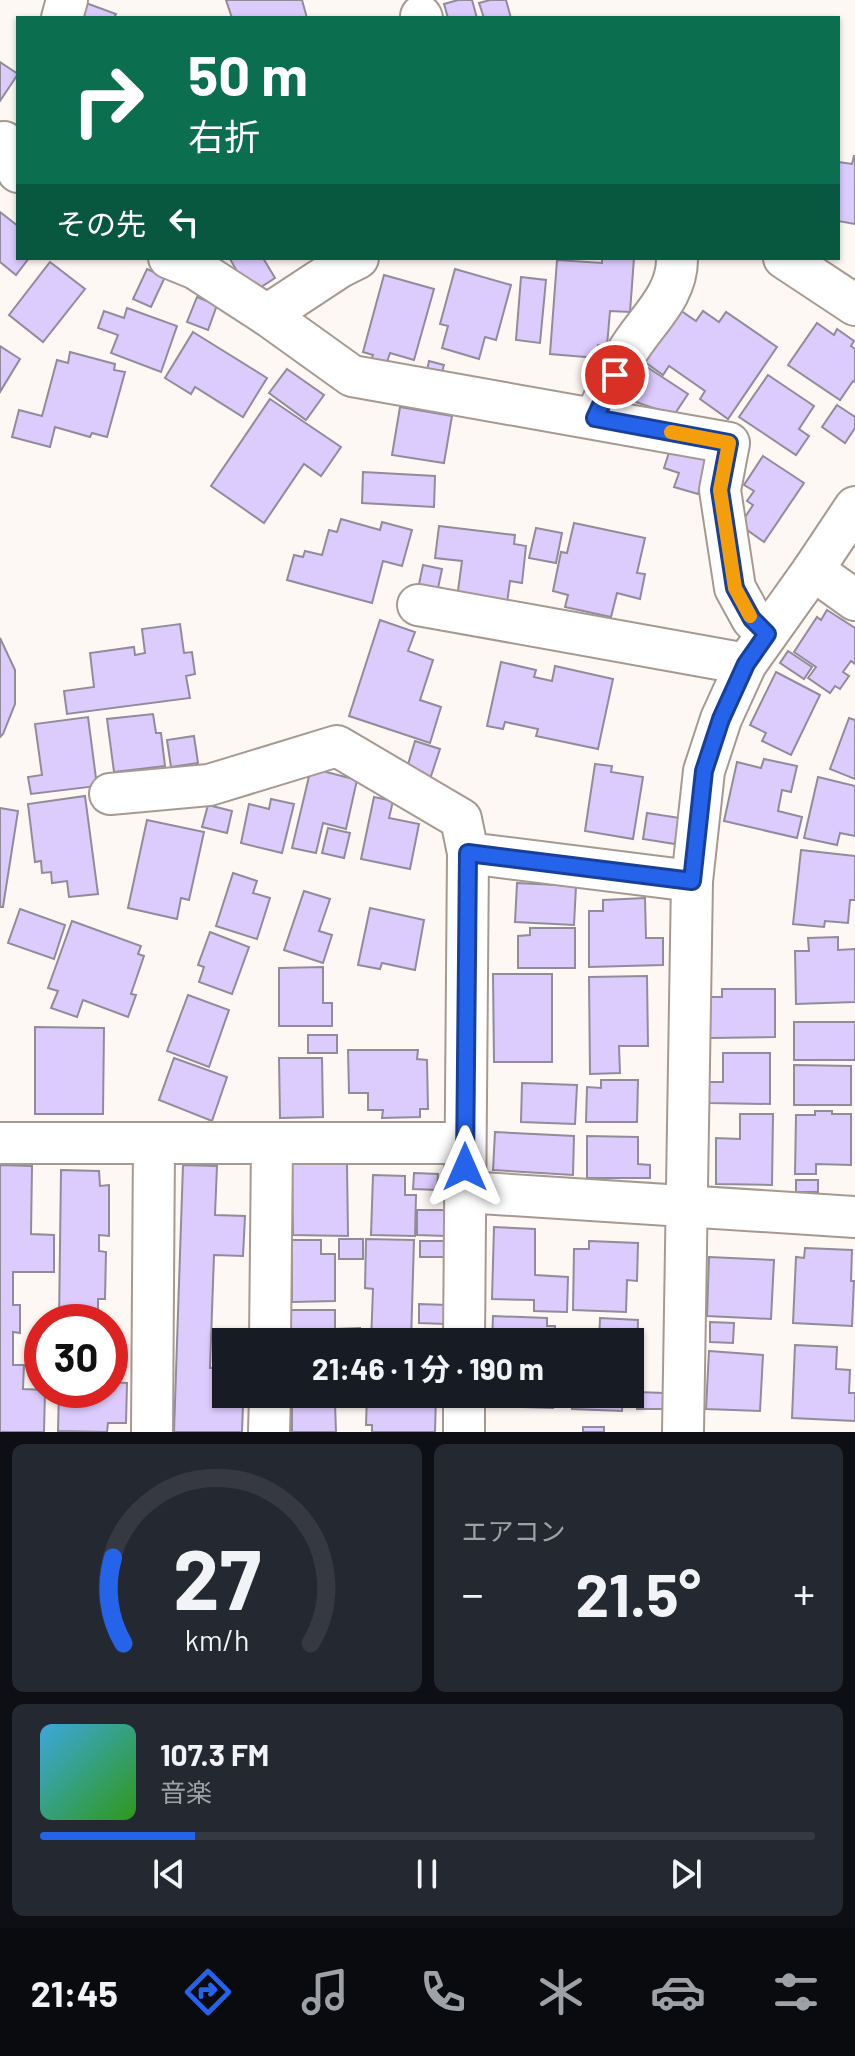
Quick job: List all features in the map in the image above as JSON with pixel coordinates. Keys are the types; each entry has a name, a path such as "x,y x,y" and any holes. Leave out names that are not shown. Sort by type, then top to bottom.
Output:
{"street":[{"path":"174,260 196,269 267,315 352,376 729,443 720,490 735,588 752,619 757,649"},
{"path":"267,315 354,260"},
{"path":"595,418 625,354 670,293 677,260"},
{"path":"787,260 855,305"},
{"path":"683,1432 692,881 704,771 721,719 757,649 855,507"},
{"path":"813,570 855,600"},
{"path":"418,605 757,649"},
{"path":"110,794 209,785 337,746 461,819 468,853 464,1328"},
{"path":"468,853 692,881"},
{"path":"0,1143 465,1143"},
{"path":"152,1432 154,1143"},
{"path":"270,1328 272,1144"},
{"path":"465,1192 855,1217"},
{"path":"269,1432 270,1408"},
{"path":"464,1408 464,1432"}],"building":[{"path":"226,0 302,0 306,16 231,16"},
{"path":"472,0 476,16 447,16 444,4"},
{"path":"506,0 510,16 483,16 479,3"},
{"path":"86,3 116,14 115,16 81,16"},
{"path":"0,62 16,73 16,77 0,101"},
{"path":"855,156 855,224 840,221 840,162 852,164"},
{"path":"0,212 16,224 16,260 27,260 16,275 0,262"},
{"path":"231,260 264,260 275,278 258,289 242,280"},
{"path":"557,260 602,263 602,260 634,260 630,312 610,311 607,346 598,345 597,358 550,354"},
{"path":"50,262 85,289 43,342 9,315"},
{"path":"147,269 165,277 151,307 133,299"},
{"path":"455,269 511,285 496,340 485,337 479,359 442,348 448,326 440,324"},
{"path":"384,275 434,289 414,360 390,353 386,365 371,360 373,355 363,352"},
{"path":"521,277 546,280 540,343 516,340"},
{"path":"197,297 217,305 208,330 187,322"},
{"path":"127,308 177,326 161,372 111,353 118,335 98,328 104,311 124,318"},
{"path":"677,308 696,321 703,311 719,322 726,312 777,347 728,419 700,399 705,391 669,366 663,375 642,360"},
{"path":"817,323 834,335 837,329 854,341 851,346 855,349 855,382 840,400 788,365"},
{"path":"193,332 267,378 243,417 195,387 191,394 165,378"},
{"path":"0,346 20,359 0,392"},
{"path":"70,352 115,364 114,370 125,372 107,437 92,433 90,437 55,427 50,447 12,437 19,410 42,416 57,360 68,363"},
{"path":"429,361 444,365 439,382 425,379"},
{"path":"647,367 688,394 674,415 627,399"},
{"path":"287,369 324,395 306,420 269,393"},
{"path":"768,375 814,406 799,429 809,436 796,455 739,417"},
{"path":"270,399 341,447 321,476 304,464 264,523 211,486"},
{"path":"837,405 855,417 855,428 845,443 822,427"},
{"path":"400,407 452,416 444,463 392,455"},
{"path":"671,446 709,458 698,494 674,487 679,473 664,468"},
{"path":"763,456 804,483 764,542 740,525 753,505 747,501 754,491 744,485"},
{"path":"363,472 435,476 434,507 362,503"},
{"path":"341,519 380,530 382,522 412,530 402,566 383,561 372,603 287,580 294,555 303,557 305,551 322,555 329,530 337,532"},
{"path":"574,523 645,538 637,573 645,574 640,599 617,593 611,617 565,607 568,595 553,591 561,552 567,553"},
{"path":"439,526 515,535 514,544 526,546 522,583 510,581 507,603 457,598 462,561 435,558"},
{"path":"536,528 562,533 556,563 529,558"},
{"path":"423,565 442,569 437,593 418,589"},
{"path":"827,610 855,628 855,664 851,661 843,672 849,676 840,689 835,686 830,693 808,678 816,667 794,652 817,617 821,620"},
{"path":"380,620 415,632 408,651 433,660 420,700 441,707 430,743 349,716"},
{"path":"180,624 184,653 192,652 195,674 186,676 190,698 67,714 64,691 94,687 90,653 134,647 135,655 145,653 142,629"},
{"path":"0,638 15,670 15,704 0,737"},
{"path":"788,651 812,667 804,679 780,663"},
{"path":"501,662 536,670 534,677 552,681 555,666 613,679 598,749 536,736 538,729 505,722 503,729 487,726"},
{"path":"776,672 820,695 791,755 762,741 766,733 750,725"},
{"path":"153,714 156,733 161,733 165,766 114,772 107,719"},
{"path":"88,717 97,786 31,794 28,777 42,775 35,724"},
{"path":"849,718 855,720 855,779 830,769"},
{"path":"194,736 198,763 171,767 167,740"},
{"path":"415,741 440,749 430,779 406,771"},
{"path":"764,759 797,766 791,792 782,790 778,811 802,817 797,838 724,821 737,762 761,768"},
{"path":"595,764 612,766 611,772 643,777 633,839 585,831"},
{"path":"311,768 357,780 346,829 323,823 316,853 292,848"},
{"path":"818,777 855,786 855,836 840,833 837,845 804,838"},
{"path":"85,796 98,894 69,897 67,881 52,883 51,872 42,873 41,861 35,862 28,804"},
{"path":"374,797 393,801 389,818 419,824 410,869 361,859"},
{"path":"271,799 294,804 282,853 241,843 249,804 269,809"},
{"path":"208,805 232,811 227,833 202,827"},
{"path":"0,808 18,811 3,907 0,907"},
{"path":"647,813 680,818 675,844 643,839"},
{"path":"147,820 204,832 189,900 181,898 177,919 128,908"},
{"path":"328,828 350,833 344,858 322,853"},
{"path":"801,850 855,856 855,900 850,900 848,923 825,921 824,927 793,924"},
{"path":"233,873 257,881 253,893 270,898 257,939 216,926"},
{"path":"517,883 576,886 574,925 515,922"},
{"path":"304,891 330,899 319,931 332,935 323,963 284,950"},
{"path":"645,898 646,938 663,938 663,965 589,967 589,911 603,911 603,900"},
{"path":"370,908 424,920 415,970 382,963 380,969 358,965"},
{"path":"20,909 65,925 54,959 8,943"},
{"path":"72,921 141,946 138,954 144,956 131,994 136,995 128,1017 83,1000 77,1017 51,1008 58,991 48,988"},
{"path":"530,928 575,928 575,968 518,968 518,936 530,935"},
{"path":"210,932 249,947 232,994 199,982 204,967 198,965"},
{"path":"838,937 838,950 855,949 855,1002 796,1004 795,951 809,951 808,938"},
{"path":"323,967 323,1003 332,1003 332,1026 279,1026 279,968"},
{"path":"493,974 552,974 552,1062 494,1062"},
{"path":"647,976 648,1046 619,1046 620,1073 590,1074 589,977"},
{"path":"722,989 775,989 775,1037 710,1038 710,997 722,997"},
{"path":"188,995 229,1010 209,1067 167,1051"},
{"path":"794,1022 855,1022 855,1060 794,1060"},
{"path":"35,1027 104,1028 103,1114 35,1114"},
{"path":"308,1035 337,1035 337,1053 308,1053"},
{"path":"348,1050 418,1050 417,1059 427,1060 428,1109 420,1109 420,1117 382,1118 383,1110 368,1110 368,1093 349,1093"},
{"path":"723,1053 770,1053 770,1104 709,1103 709,1082 723,1082"},
{"path":"174,1058 227,1077 212,1121 159,1100"},
{"path":"279,1058 322,1058 323,1117 280,1118"},
{"path":"794,1065 851,1066 851,1105 794,1105"},
{"path":"601,1080 638,1080 637,1122 586,1122 587,1087 601,1088"},
{"path":"522,1083 577,1085 575,1124 521,1122"},
{"path":"815,1111 851,1114 851,1165 816,1164 816,1174 795,1174 796,1115 815,1115"},
{"path":"740,1114 773,1114 772,1185 716,1184 716,1138 740,1139"},
{"path":"495,1132 574,1136 573,1175 493,1170"},
{"path":"587,1136 638,1137 638,1164 650,1165 650,1178 587,1178"},
{"path":"347,1163 348,1236 293,1235 292,1164"},
{"path":"0,1165 32,1166 31,1234 54,1235 54,1272 13,1272 13,1305 20,1305 20,1333 13,1332 13,1365 24,1365 24,1408 45,1408 44,1432 0,1432"},
{"path":"183,1165 217,1166 215,1215 245,1216 243,1256 214,1255 210,1368 212,1408 243,1408 242,1432 174,1432"},
{"path":"61,1170 99,1171 100,1186 109,1185 109,1236 99,1235 99,1251 106,1252 105,1299 98,1299 98,1304 59,1304"},
{"path":"414,1173 438,1174 437,1190 413,1189"},
{"path":"373,1175 405,1176 405,1195 416,1195 415,1236 371,1235"},
{"path":"796,1180 818,1180 818,1192 796,1192"},
{"path":"417,1210 446,1210 445,1236 417,1235"},
{"path":"494,1227 535,1229 535,1275 568,1277 567,1312 534,1311 534,1300 492,1299"},
{"path":"339,1239 363,1239 363,1259 339,1259"},
{"path":"366,1239 414,1240 411,1328 372,1328 373,1289 365,1288"},
{"path":"292,1240 321,1240 321,1254 335,1254 335,1301 292,1302"},
{"path":"420,1241 445,1241 445,1257 420,1257"},
{"path":"589,1241 638,1243 637,1281 627,1280 626,1312 573,1310 574,1249 589,1249"},
{"path":"805,1248 852,1250 852,1326 793,1323 796,1257 804,1258"},
{"path":"709,1257 774,1260 771,1319 707,1316"},
{"path":"419,1304 447,1305 446,1324 419,1323"},
{"path":"291,1310 335,1310 335,1328 291,1328"},
{"path":"493,1316 547,1318 547,1326 555,1326 555,1328 493,1328"},
{"path":"600,1318 638,1320 638,1328 600,1328"},
{"path":"710,1322 734,1323 733,1343 710,1342"},
{"path":"795,1345 837,1347 836,1369 850,1370 849,1393 855,1393 855,1421 792,1418"},
{"path":"709,1351 763,1355 760,1411 706,1409"},
{"path":"644,1392 664,1393 664,1409 637,1409 644,1408"},
{"path":"59,1408 126,1408 126,1423 108,1423 107,1432 58,1431"},
{"path":"292,1408 335,1408 336,1432 292,1432"},
{"path":"367,1408 436,1408 435,1432 372,1432 372,1425 366,1425"},
{"path":"572,1408 622,1408 622,1411"},
{"path":"583,1427 604,1427 604,1432 583,1432"}],"slow traffic":[{"path":"671,432 729,443 720,490 735,588 750,616"}],"route":[{"path":"465,1167 468,853 692,881 704,771 721,719 746,664 767,634 752,619 735,588 720,490 729,443 595,418 615,375"}]}
